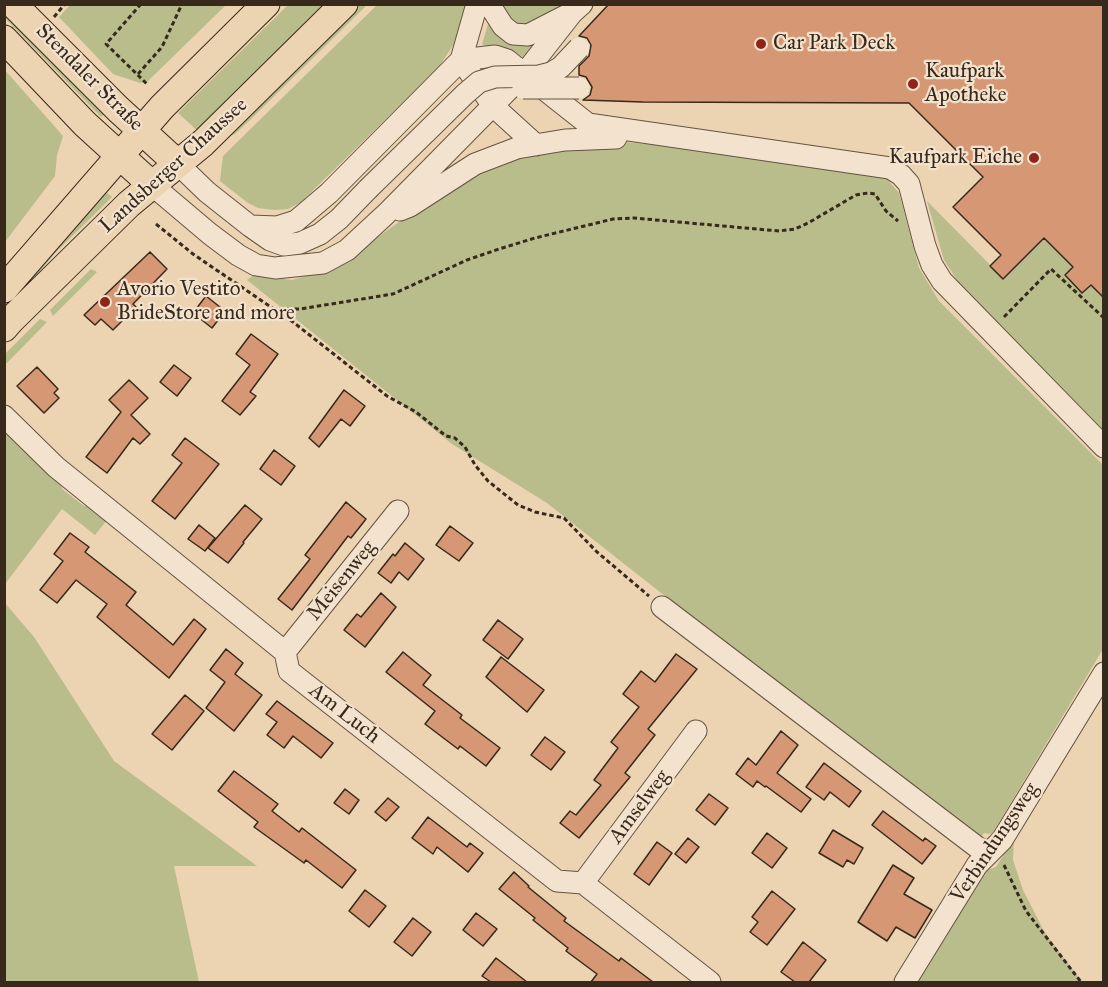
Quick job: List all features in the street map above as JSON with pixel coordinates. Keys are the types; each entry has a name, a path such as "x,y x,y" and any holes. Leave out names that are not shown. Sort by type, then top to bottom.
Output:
{"main road":[{"name":"Stendaler Straße","path":"13,4 171,158"},
{"name":"Landsberger Chaussee","path":"4,289 162,107 266,4"},
{"name":"Landsberger Chaussee","path":"4,328 129,204 146,180 171,158 203,144 344,4"},
{"name":"Stendaler Straße","path":"4,39 85,124 146,180"}],"street":[{"path":"250,226 277,227 296,221 314,208 460,60 477,4"},
{"path":"489,4 503,26 513,34 528,35 577,9"},
{"path":"146,180 183,213 256,266 292,267 319,253 377,200 493,106 531,66 577,9"},
{"path":"377,200 465,94 479,82 495,77 538,76 551,73 561,67 579,48"},
{"path":"460,60 495,56 531,66 547,91 588,124 890,168 909,184 932,265 942,281 1104,447"},
{"path":"460,60 493,106 536,145"},
{"path":"171,158 207,192 270,240 284,245 300,243 320,234 339,219 377,200 472,100 492,88 579,88"},
{"path":"377,200 410,206 475,164 517,148 565,140 617,138 643,132"},
{"name":"Am Luch","path":"4,416 56,467 285,652 289,671 557,880 583,883 710,982"},
{"name":"Meisenweg","path":"285,652 398,511"},
{"path":"662,607 989,853"},
{"name":"Verbindungsweg","path":"906,982 977,865 1002,840 1104,673"},
{"name":"Amselweg","path":"583,883 696,731"}],"path":[{"path":"47,20 53,18 65,4"},
{"path":"141,4 106,44 148,85"},
{"path":"138,74 162,47 182,4"},
{"path":"272,309 300,309 393,294 467,260 535,238 613,219 634,218 779,231 795,229 808,224 856,195 868,193 875,194 881,205 896,220 921,232"},
{"path":"156,224 193,254 293,322 387,396 416,412 446,436 455,438 465,447 488,482 518,505 535,512 564,518 597,552 662,607"},
{"path":"990,331 1051,269 1104,318"},
{"path":"989,853 1001,861 1026,911 1081,982"}],"green space":[{"path":"70,5 226,5 148,81 140,83 113,74 59,17"},
{"path":"288,5 330,5 200,133 178,113"},
{"path":"359,5 367,5 249,121 235,134 225,138"},
{"path":"377,5 466,5 455,42 439,67 301,202 288,209 274,210 258,208 248,203 220,181 223,156"},
{"path":"499,5 560,5 534,27 512,25"},
{"path":"4,7 106,112 101,117 5,18"},
{"path":"492,19 547,31 526,59 510,49 487,47 482,44 488,24"},
{"path":"4,69 63,136 57,155 55,176 5,242"},
{"path":"625,142 886,178 899,193 919,268 939,301 1103,465 1103,649 992,834 984,833 979,840 968,835 547,503 452,444 247,280 254,275 292,280 334,268 416,210 505,156"},
{"path":"102,189 112,197 56,252 5,313 5,304 9,297"},
{"path":"927,201 1003,278 1044,238 1073,267 1065,275 1082,293 1091,285 1103,298 1103,432 959,283 944,260"},
{"path":"91,269 97,272 53,316 50,310"},
{"path":"40,319 47,322 5,365 5,354"},
{"path":"5,430 61,482 62,489 84,506 90,505 107,520 95,535 62,509 5,584"},
{"path":"5,603 34,637 114,761 257,866 174,866 199,982 5,982"},
{"path":"1014,838 1013,860 1023,890 1045,933 1082,982 915,982 982,872 996,867"}],"building":[{"name":"Kaufpark Eiche","path":"609,4 1104,4 1104,298 1091,285 1082,293 1065,275 1073,267 1044,238 1003,279 990,266 1001,255 953,207 983,177 909,103 583,100 590,95 592,87 586,77 579,75 579,66 589,56 591,45 587,38 579,36"},
{"path":"150,252 167,269 133,304 136,307 113,330 101,319 95,325 84,315"},
{"path":"206,296 225,311 212,328 193,313"},
{"path":"251,334 278,354 250,392 256,396 240,415 222,401 250,365 236,354"},
{"path":"174,365 191,378 177,396 160,382"},
{"path":"37,367 58,389 54,393 59,398 44,413 17,386"},
{"path":"129,380 148,398 131,415 150,434 140,444 133,438 107,473 86,457 121,412 109,400"},
{"path":"344,390 365,406 350,426 341,419 319,447 309,438"},
{"path":"185,438 219,464 175,519 152,501 182,463 172,455"},
{"path":"274,450 295,466 281,485 260,469"},
{"path":"346,502 366,519 351,538 348,536 292,610 278,599 310,559 305,555"},
{"path":"245,505 262,519 228,563 208,548"},
{"path":"199,525 215,538 205,551 188,539"},
{"path":"450,526 473,543 459,561 436,545"},
{"path":"70,533 89,547 85,552 136,592 126,605 173,645 194,619 206,629 169,678 97,617 107,604 76,580 57,603 40,590 63,561 54,554"},
{"path":"405,543 424,559 408,580 399,572 391,583 378,573"},
{"path":"381,593 396,607 365,647 344,630 357,614 361,617"},
{"path":"498,620 523,639 508,659 483,640"},
{"path":"226,649 243,663 235,674 262,695 234,731 206,708 225,682 210,670"},
{"path":"403,652 431,675 423,685 462,715 460,718 500,748 486,766 460,746 458,749 425,724 435,711 386,672"},
{"path":"676,654 697,669 648,729 655,735 625,773 630,777 579,838 560,823 570,811 576,815 601,785 594,780 618,748 611,742 639,707 623,694 641,671 655,682"},
{"path":"501,657 544,690 527,712 486,677"},
{"path":"185,695 204,711 172,750 152,734"},
{"path":"277,701 333,743 321,758 293,736 284,748 267,735 277,722 266,714"},
{"path":"781,731 798,745 777,773 811,799 801,812 766,786 757,781 753,787 736,774 748,758 756,765"},
{"path":"545,737 565,752 551,770 531,755"},
{"path":"824,763 861,791 849,807 830,792 824,800 806,787"},
{"path":"234,771 278,804 272,811 299,832 302,828 356,870 342,888 306,860 304,863 254,827 258,822 218,791"},
{"path":"345,789 359,800 349,814 334,803"},
{"path":"709,794 728,808 715,825 696,810"},
{"path":"388,798 399,807 386,821 375,812"},
{"path":"883,811 923,841 925,838 936,846 922,864 872,825"},
{"path":"428,817 467,847 470,843 483,853 468,872 437,847 433,854 412,838"},
{"path":"833,830 863,848 854,864 847,860 843,867 819,853"},
{"path":"767,833 787,848 772,868 752,853"},
{"path":"688,838 699,847 686,863 675,854"},
{"path":"657,842 672,853 649,885 634,874"},
{"path":"893,865 914,878 904,894 932,910 915,938 896,927 887,941 858,922"},
{"path":"514,872 528,887 566,918 564,921 619,961 621,958 653,982 591,982 597,974 566,951 568,948 499,889"},
{"path":"365,890 386,906 369,927 349,911"},
{"path":"772,891 795,909 767,945 750,932 758,922 752,917"},
{"path":"476,913 497,929 483,946 463,930"},
{"path":"413,918 431,932 412,956 394,942"},
{"path":"803,942 826,960 809,982 795,982 781,972"},
{"path":"496,958 527,982 491,982 482,976"}],"place":[{"name":"Car Park Deck","path":"761,44"},
{"name":"Kaufpark Apotheke","path":"913,84"},
{"name":"Kaufpark Eiche","path":"1034,158"},
{"name":"Avorio Vestito BrideStore and more","path":"105,302"}]}
